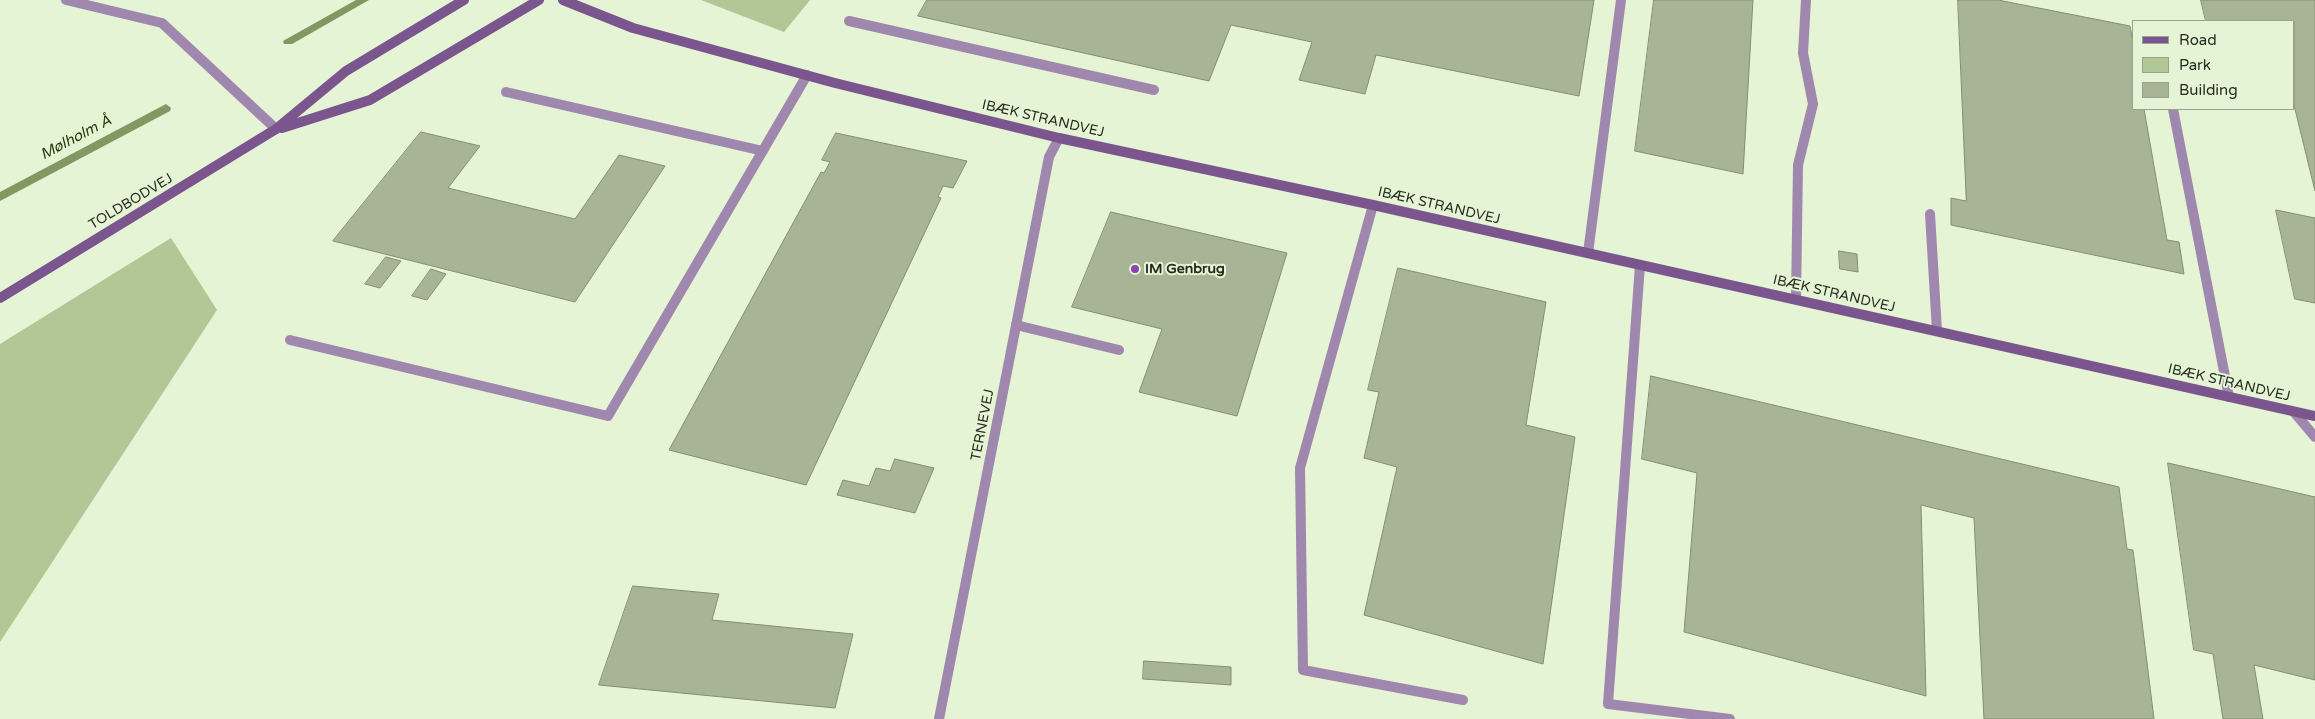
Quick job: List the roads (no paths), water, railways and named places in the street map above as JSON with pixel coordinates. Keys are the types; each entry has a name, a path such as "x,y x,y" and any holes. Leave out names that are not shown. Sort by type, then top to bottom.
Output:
{"street":[{"path":"66,0 162,23 276,130"},
{"name":"TOLDBODVEJ","path":"0,298 276,130 346,71 464,0"},
{"name":"TOLDBODVEJ","path":"276,130 370,100 539,0"},
{"name":"IBÆK STRANDVEJ","path":"563,0 634,28 807,75 1059,138 1373,205 2315,416"},
{"path":"1588,253 1621,0"},
{"path":"1796,299 1798,164 1813,104 1803,53 1806,0"},
{"path":"849,22 1154,90"},
{"path":"290,340 608,416 807,75"},
{"path":"506,92 763,151"},
{"path":"2172,110 2228,397"},
{"name":"TERNEVEJ","path":"939,719 1049,157 1059,138"},
{"path":"1373,205 1300,468 1303,670 1463,700"},
{"path":"1930,214 1937,331"},
{"path":"1640,265 1608,704 1730,719"},
{"path":"1016,324 1119,350"},
{"path":"2294,412 2315,437"}],"waterway":[{"name":"Mølholm Å","path":"288,41 364,0"},
{"name":"Mølholm Å","path":"0,197 166,108"}],"place":[{"name":"IM Genbrug","path":"1135,269"}]}
